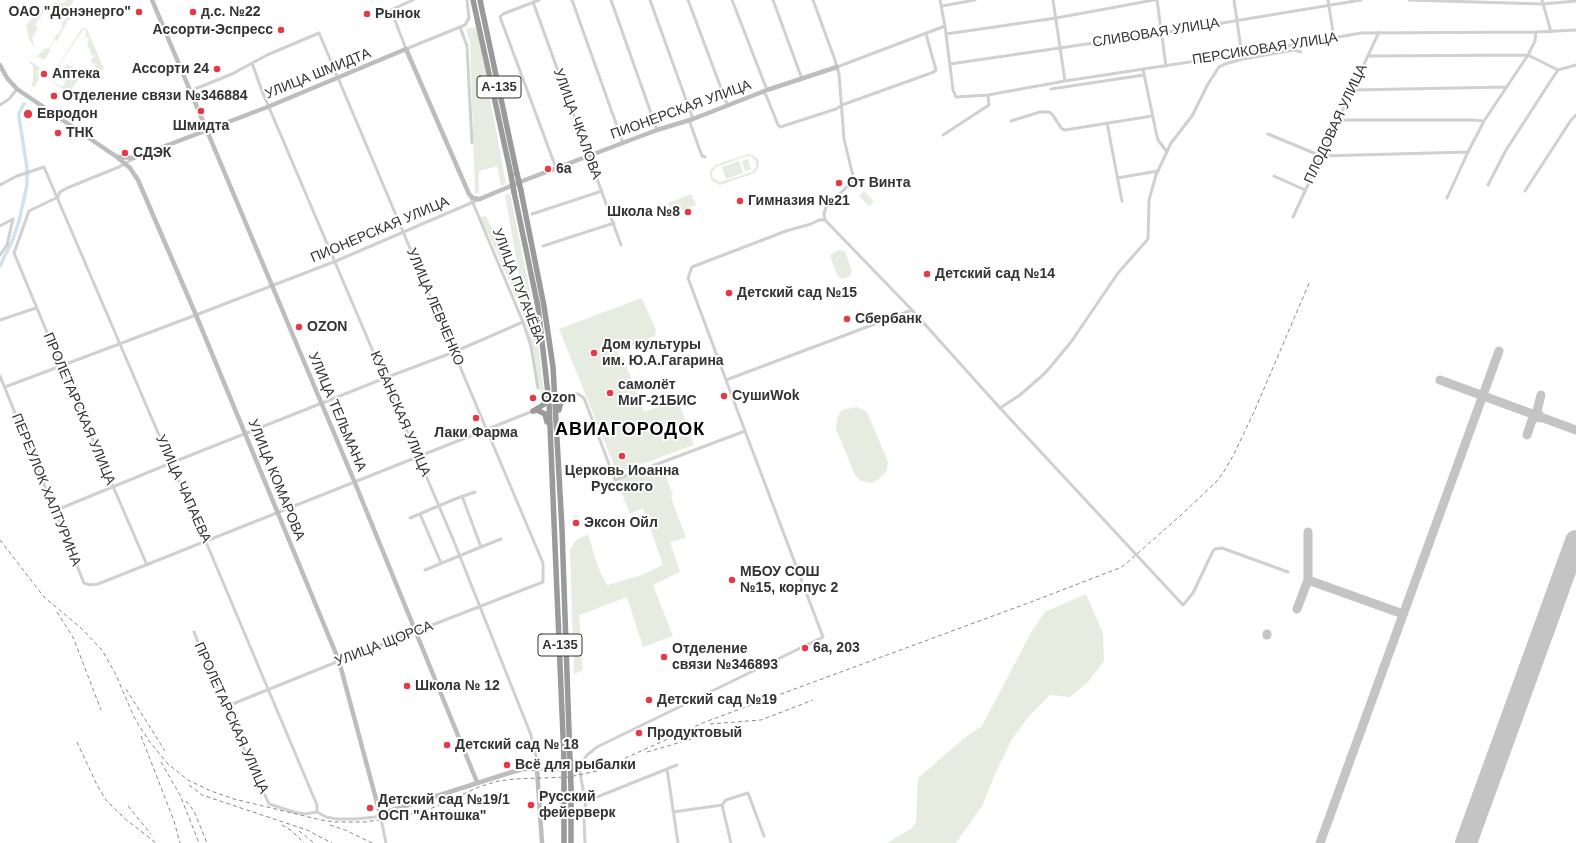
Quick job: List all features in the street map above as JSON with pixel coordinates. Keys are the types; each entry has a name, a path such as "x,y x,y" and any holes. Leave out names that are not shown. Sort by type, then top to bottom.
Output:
{"highway":[{"name":"А-135","path":"473,0 514,174 521,191 544,306 553,367 557,430 570,760 571,843"},
{"name":"А-135","path":"480,0 514,174 514,192 538,307 546,375 552,477 564,760 564,843"},
{"path":"538,307 539,300 542,300 544,306"},
{"path":"553,367 556,372 558,393 562,396 570,395"},
{"path":"533,411 545,403 546,375"},
{"path":"557,430 559,426 559,404 570,395"},
{"path":"533,411 537,410 545,414 550,437"},
{"path":"552,477 554,480 559,478"}],"street":[{"name":"УЛИЦА ТЕЛЬМАНА","path":"152,0 355,482 477,782"},
{"name":"УЛИЦА ПУГАЧЁВА","path":"413,0 391,10 406,49 473,202 523,322 531,346 538,388"},
{"name":"УЛИЦА ШМИДТА","path":"14,253 29,211 58,197 60,192 67,188 134,158 270,106 465,25 469,18 467,0"},
{"path":"539,0 503,14 500,18 556,168"},
{"path":"572,0 623,143"},
{"path":"611,0 657,130"},
{"path":"650,0 691,119 702,156 705,157"},
{"path":"688,0 727,104"},
{"path":"732,0 765,91"},
{"path":"772,0 802,79"},
{"path":"813,0 839,74 844,139 854,180 826,207 824,213 825,220 912,310 1000,408 1183,605 1193,594 1215,549 1222,548 1288,572"},
{"path":"940,0 950,64"},
{"path":"942,6 975,0"},
{"path":"1053,0 1065,81"},
{"path":"946,34 1056,18 1155,0 1162,33 1166,66"},
{"path":"1234,0 1243,59"},
{"path":"1328,0 1334,38"},
{"name":"СЛИВОВАЯ УЛИЦА","path":"950,64 1162,33 1361,0"},
{"path":"1409,0 1542,2 1576,1"},
{"name":"УЛИЦА ЧКАЛОВА","path":"533,2 590,155 621,245"},
{"path":"1542,2 1550,32"},
{"name":"ПИОНЕРСКАЯ УЛИЦА","path":"5,387 196,316 336,261 556,168 657,130 691,119 727,104 837,67 945,26"},
{"path":"460,27 467,46 472,143"},
{"name":"ПЕРСИКОВАЯ УЛИЦА","path":"950,64 956,97 988,95 1065,81 1242,54 1361,33 1550,32 1576,30"},
{"name":"ПЛОДОВАЯ УЛИЦА","path":"1293,217 1379,32"},
{"path":"1447,198 1468,152 1484,122 1528,56 1535,41 1536,32"},
{"name":"УЛИЦА ЛЕВЧЕНКО","path":"252,63 319,33 543,563 543,582"},
{"name":"ПИОНЕРСКАЯ УЛИЦА","path":"765,91 780,127 836,109 842,105 934,72 936,70 926,34"},
{"path":"1000,408 1020,395 1052,365 1071,342 1118,273 1148,239 1149,200 1158,171 1171,144 1192,116 1208,84 1219,67 1243,59 1294,50 1301,52"},
{"path":"1368,56 1528,56 1558,70 1576,65"},
{"path":"190,91 232,74 252,63"},
{"name":"КУБАНСКАЯ УЛИЦА","path":"252,63 262,91 270,106 439,505 531,735 536,756 537,770"},
{"name":"УЛИЦА КОМАРОВА","path":"0,66 7,78 17,89 117,157 134,173 144,193 196,316 339,661 380,814"},
{"path":"1143,69 1158,140 1167,152"},
{"path":"1488,186 1506,150 1558,70"},
{"path":"1052,89 1144,75"},
{"path":"1352,90 1507,87"},
{"path":"0,105 9,99 17,89"},
{"path":"943,135 989,104 988,95"},
{"path":"1011,121 1040,112 1049,112 1062,129 1065,130 1152,116"},
{"path":"1525,191 1571,120 1576,115"},
{"path":"1337,120 1471,120 1484,122"},
{"path":"1107,123 1122,201"},
{"path":"1268,134 1321,156 1468,152"},
{"name":"УЛИЦА ШМИДТА","path":"117,157 129,159 134,158"},
{"name":"УЛИЦА ЧАПАЕВА","path":"0,185 17,176 44,167 206,542 317,805 317,812"},
{"path":"1117,178 1158,171"},
{"path":"1274,176 1305,190"},
{"path":"532,214 602,191"},
{"path":"470,196 480,199"},
{"path":"0,226 13,219 7,245 0,255"},
{"path":"317,812 326,817 356,820 375,817 380,814 477,782 518,770 573,770 579,767 587,755 597,747 823,637 688,278 692,267 786,231 811,224 819,220 825,220"},
{"path":"543,246 614,223"},
{"name":"ПРОЛЕТАРСКАЯ УЛИЦА","path":"14,253 112,487 147,565"},
{"path":"0,320 36,308"},
{"path":"726,380 912,310"},
{"path":"54,511 171,463 454,352 523,322"},
{"name":"ПЕРЕУЛОК ХАЛТУРИНА","path":"0,376 84,583 98,584 147,565"},
{"path":"570,395 578,394 584,398 615,480 745,431"},
{"path":"147,565 487,428 533,411"},
{"path":"410,518 474,492"},
{"path":"462,496 481,548"},
{"path":"420,514 441,563"},
{"path":"425,570 501,539"},
{"name":"УЛИЦА ЩОРСА","path":"225,707 543,582"},
{"name":"ПРОЛЕТАРСКАЯ УЛИЦА","path":"194,632 225,707 269,804 305,814 317,812"},
{"path":"586,799 677,765"},
{"path":"579,767 586,799 584,818 585,843"},
{"path":"667,769 678,843"},
{"path":"537,770 542,843"},
{"path":"673,812 722,805 726,800 748,793 764,836"},
{"path":"722,805 731,843"},
{"path":"380,814 386,843"}],"shaded area":[{"path":"66,0 74,0 68,10 56,8 51,9 48,13 44,12 40,17 41,19 39,18 35,26 38,28 32,38 35,48 29,39 26,25 40,10 56,2 58,4 62,2 64,3"},
{"path":"67,16 71,18 70,20 68,20 57,41 55,40 49,49 51,50 44,60 36,57 46,48 48,49 56,37 54,35 57,35 63,27 61,25"},
{"path":"83,27 87,29 104,69 98,71 94,66 95,64 92,64 91,59 96,56 89,57 92,55 87,43 89,39 85,36 86,33"},
{"path":"477,27 506,184 501,186 497,166 479,171 479,193 475,193 470,42 466,29"},
{"path":"82,28 83,30 49,80"},
{"path":"31,61 40,68 38,72 39,78 34,87 31,86 33,81 33,66 29,62"},
{"path":"67,64 82,74 69,93 52,82 53,80 62,87 66,81 58,75 55,78 57,74 60,75"},
{"path":"748,154 755,156 759,161 759,167 755,173 720,185 712,181 710,176 710,171 715,165","holes":["747,156 752,157 756,162 756,167 752,172 720,182 713,178 712,172 716,167"]},
{"path":"748,159 751,169 745,171 742,161"},
{"path":"739,161 743,173 726,179 722,167"},
{"path":"864,191 874,201 869,206 859,196"},
{"path":"510,194 534,310 544,392 541,395 533,348 524,317 502,263 480,217 486,216 517,282 519,274 505,195"},
{"path":"691,194 696,205 672,214 668,203"},
{"path":"839,250 845,252 852,271 850,276 842,279 837,275 830,255"},
{"path":"642,298 656,330 655,336 617,352 620,358 623,357 644,412 678,400 694,445 617,473 559,329"},
{"path":"857,407 867,412 888,462 886,472 872,483 861,481 855,475 836,429 837,418 841,411"},
{"path":"662,465 673,496 671,497 686,538 670,542 680,572 653,585 673,636 643,647 627,597 579,615 583,670 574,674 570,550 575,541 588,534 598,567 607,585 639,576 663,565 643,508 630,514 617,481"},
{"path":"1086,594 1103,633 1104,661 1089,681 1070,697 1050,695 1029,716 1012,739 995,774 982,806 956,843 887,843 912,828 916,822 918,778 963,739 982,726 1032,631 1045,612"}],"waterway":[{"path":"0,266 13,239 19,221 27,185 27,168 19,117 19,113 24,104"}],"taxiway":[{"path":"1320,843 1499,351"},
{"path":"1440,380 1576,430"},
{"path":"1527,435 1532,420 1537,417 1541,418 1537,411 1541,395"},
{"path":"1308,532 1308,580 1403,614"},
{"path":"1297,609 1308,580"}],"runway":[{"path":"1466,843 1576,541"}],"railway":[{"path":"0,540 44,597 81,628 102,650 115,673 135,719 149,741 168,764 188,780 211,791 234,799 321,820 335,822 364,822 401,817 430,809 479,787 498,781 569,777 597,771 705,722 1122,567 1181,515 1216,482 1223,473 1233,456 1254,412 1310,281"},
{"path":"57,612 73,637 101,710"},
{"path":"126,689 165,751"},
{"path":"710,724 761,720 813,700"},
{"path":"141,736 174,821 180,843"},
{"path":"647,752 702,736"},
{"path":"77,742 97,785 106,800 124,818 156,843"},
{"path":"161,762 180,795 199,843"},
{"path":"189,785 202,795 307,830 332,843"},
{"path":"186,801 194,811 207,843"},
{"path":"128,806 151,834"},
{"path":"282,825 292,831 304,843"},
{"path":"330,825 345,830 372,843"},
{"path":"299,831 314,843"}],"place":[{"name":"ОАО \"Донэнерго\"","path":"139,12"},
{"name":"д.с. №22","path":"193,12"},
{"name":"Рынок","path":"367,14"},
{"name":"Ассорти-Эспресс","path":"281,30"},
{"name":"Ассорти 24","path":"217,69"},
{"name":"Аптека","path":"44,74"},
{"name":"Отделение связи №346884","path":"54,96"},
{"name":"Шмидта","path":"201,111"},
{"name":"Евродон","path":"28,114"},
{"name":"ТНК","path":"58,133"},
{"name":"СДЭК","path":"125,153"},
{"name":"6а","path":"548,169"},
{"name":"От Винта","path":"839,183"},
{"name":"Гимназия №21","path":"740,201"},
{"name":"Школа №8","path":"688,212"},
{"name":"Детский сад №14","path":"927,274"},
{"name":"Детский сад №15","path":"729,293"},
{"name":"Сбербанк","path":"847,319"},
{"name":"OZON","path":"299,327"},
{"name":"Дом культуры им. Ю.А.Гагарина","path":"594,353"},
{"name":"самолёт МиГ-21БИС","path":"610,393"},
{"name":"СушиWok","path":"724,396"},
{"name":"Ozon","path":"533,398"},
{"name":"Лаки Фарма","path":"476,418"},
{"name":"Церковь Иоанна Русского","path":"622,456"},
{"name":"Эксон Ойл","path":"576,523"},
{"name":"МБОУ СОШ №15, корпус 2","path":"732,580"},
{"name":"6а, 203","path":"805,648"},
{"name":"Отделение связи №346893","path":"664,657"},
{"name":"Школа № 12","path":"407,686"},
{"name":"Детский сад №19","path":"649,700"},
{"name":"Продуктовый","path":"639,733"},
{"name":"Детский сад № 18","path":"447,745"},
{"name":"Всё для рыбалки","path":"507,765"},
{"name":"Русский фейерверк","path":"531,805"},
{"name":"Детский сад №19/1 ОСП \"Антошка\"","path":"370,808"}],"district":[{"name":"АВИАГОРОДОК","path":"630,430"}]}
